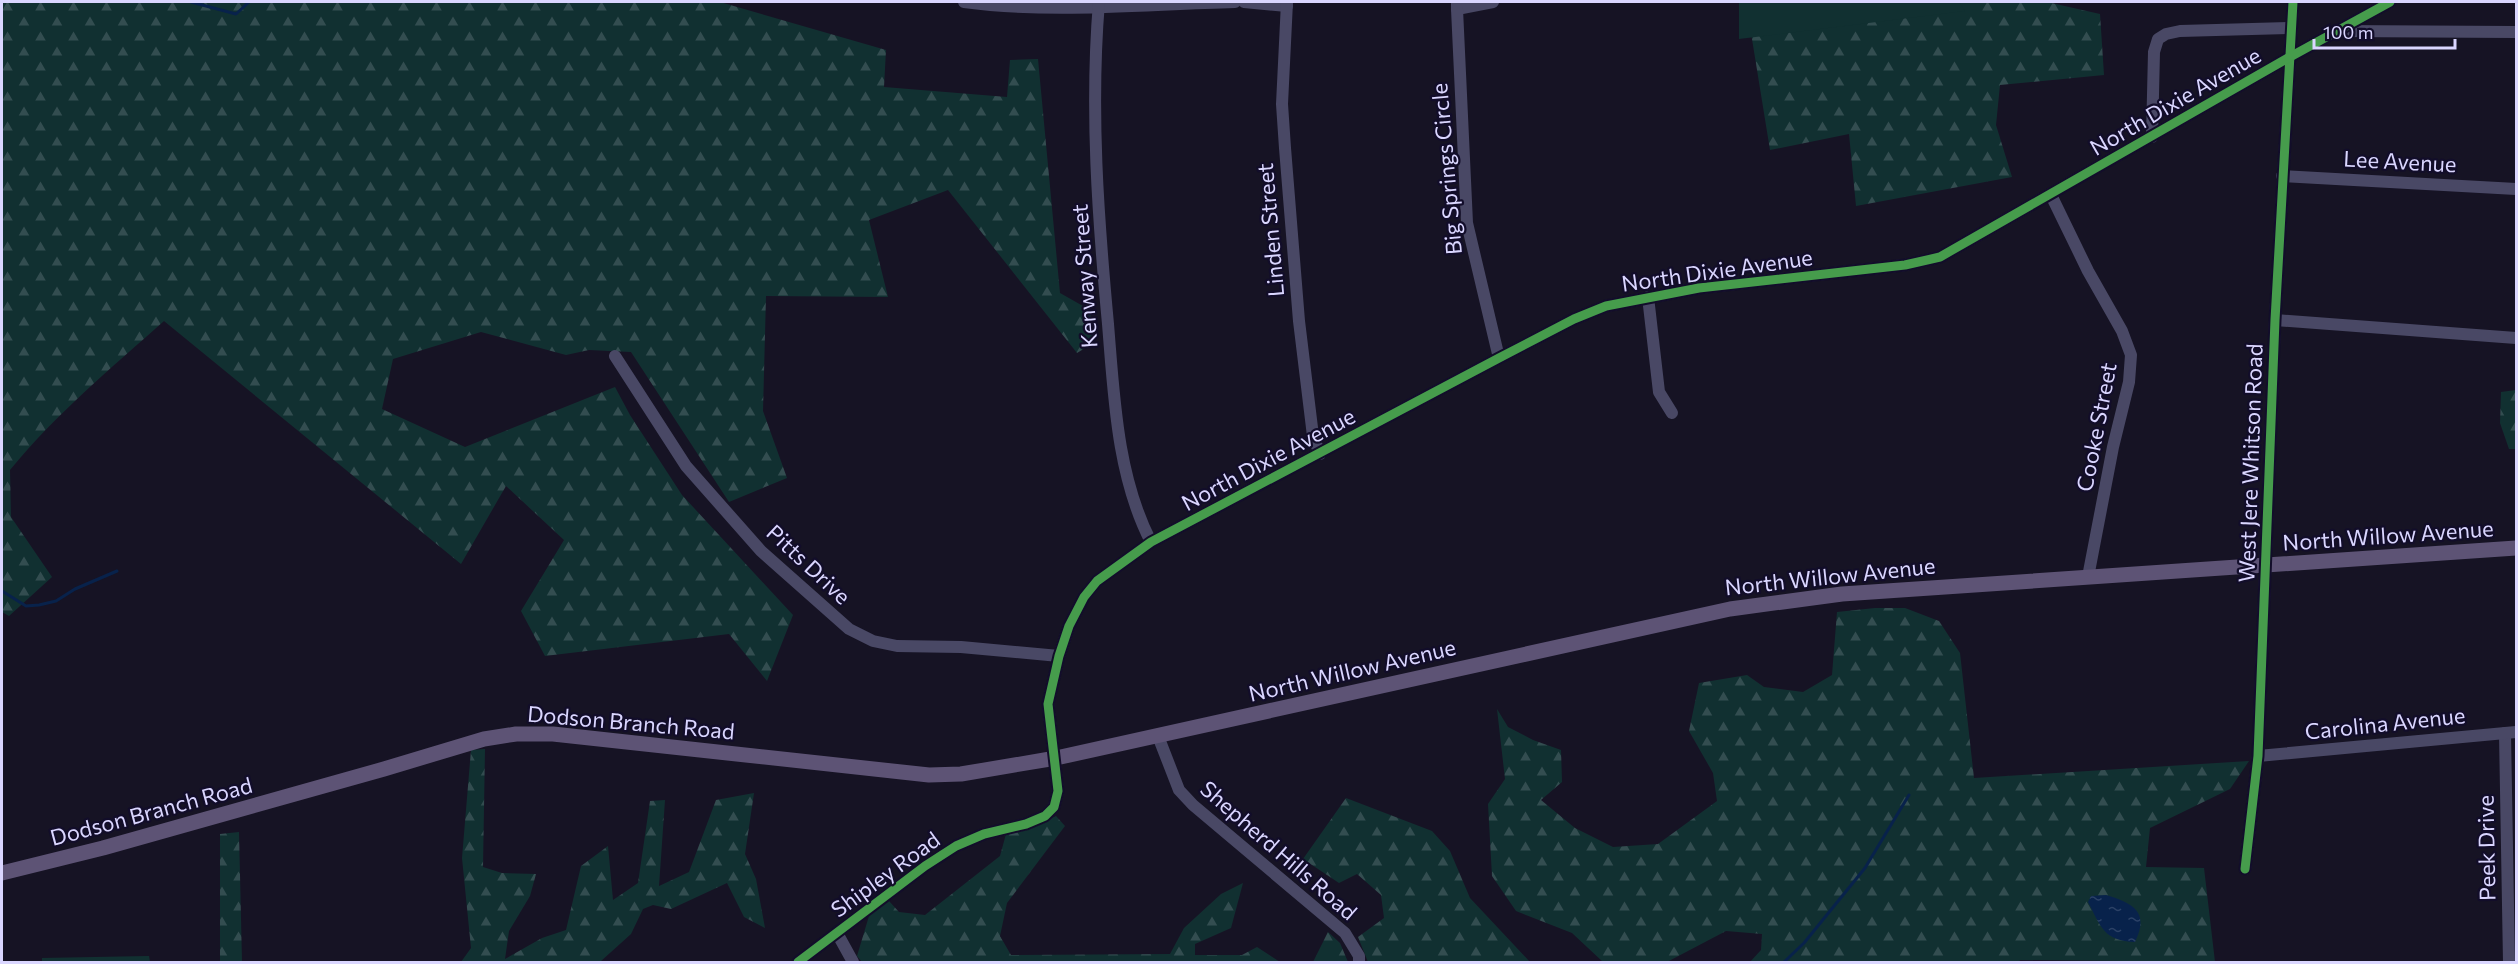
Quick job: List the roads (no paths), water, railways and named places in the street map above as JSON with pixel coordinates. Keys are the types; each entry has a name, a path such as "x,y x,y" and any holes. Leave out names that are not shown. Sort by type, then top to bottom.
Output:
{"main road":[{"name":"North Willow Avenue","path":"1056,758 1730,609 1815,596 2517,548"},
{"name":"Dodson Branch Road","path":"2,873 124,842 384,770 484,739 516,735 553,734 929,775 961,774 1056,758"}],"street":[{"path":"964,2 997,6 1235,2"},
{"path":"1244,2 1287,4"},
{"name":"Big Springs Circle","path":"1493,2 1457,5 1467,223 1499,358"},
{"name":"West Jere Whitson Road","path":"2245,869 2258,756 2275,320 2288,58 2293,2"},
{"name":"North Dixie Avenue","path":"1056,758 1048,704 1059,656 1069,626 1084,597 1103,575 1151,542 1499,358 1595,310 1648,297 1905,265 1940,257 2390,2"},
{"name":"Linden Street","path":"1287,4 1282,94 1283,126 1299,321 1313,436 1320,454"},
{"name":"Kenway Street","path":"1099,5 1095,69 1095,122 1102,263 1116,411 1133,497 1151,542"},
{"path":"2152,137 2154,52 2158,39 2166,34 2180,31 2290,28"},
{"path":"2336,31 2517,32"},
{"name":"Lee Avenue","path":"2282,176 2517,189"},
{"name":"Cooke Street","path":"2050,195 2088,271 2122,331 2131,355 2129,382 2113,447 2088,577"},
{"path":"1648,297 1659,392 1672,413"},
{"path":"2275,320 2517,338"},
{"name":"Pitts Drive","path":"615,356 686,466 761,551 849,629 873,641 897,646 961,646 1059,656"},
{"name":"Carolina Avenue","path":"2258,756 2511,733"},
{"name":"Peek Drive","path":"2509,963 2511,733"},
{"name":"Shepherd Hills Road","path":"1158,736 1179,790 1193,805 1346,933 1359,956 1359,963"},
{"name":"Shipley Road","path":"798,963 925,866 956,846 984,834 1026,824 1045,816 1054,807 1058,791 1056,758"},
{"path":"837,933 853,963"}],"water":[{"path":"2106,895 2131,905 2140,916 2141,923 2135,942 2116,939 2100,925 2088,902 2091,896"}],"waterway":[{"path":"191,2 236,14 249,2"},
{"path":"2,591 26,606 39,605 56,601 75,589 117,571"},
{"path":"1784,962 1804,943 1865,868 1909,795"}]}
